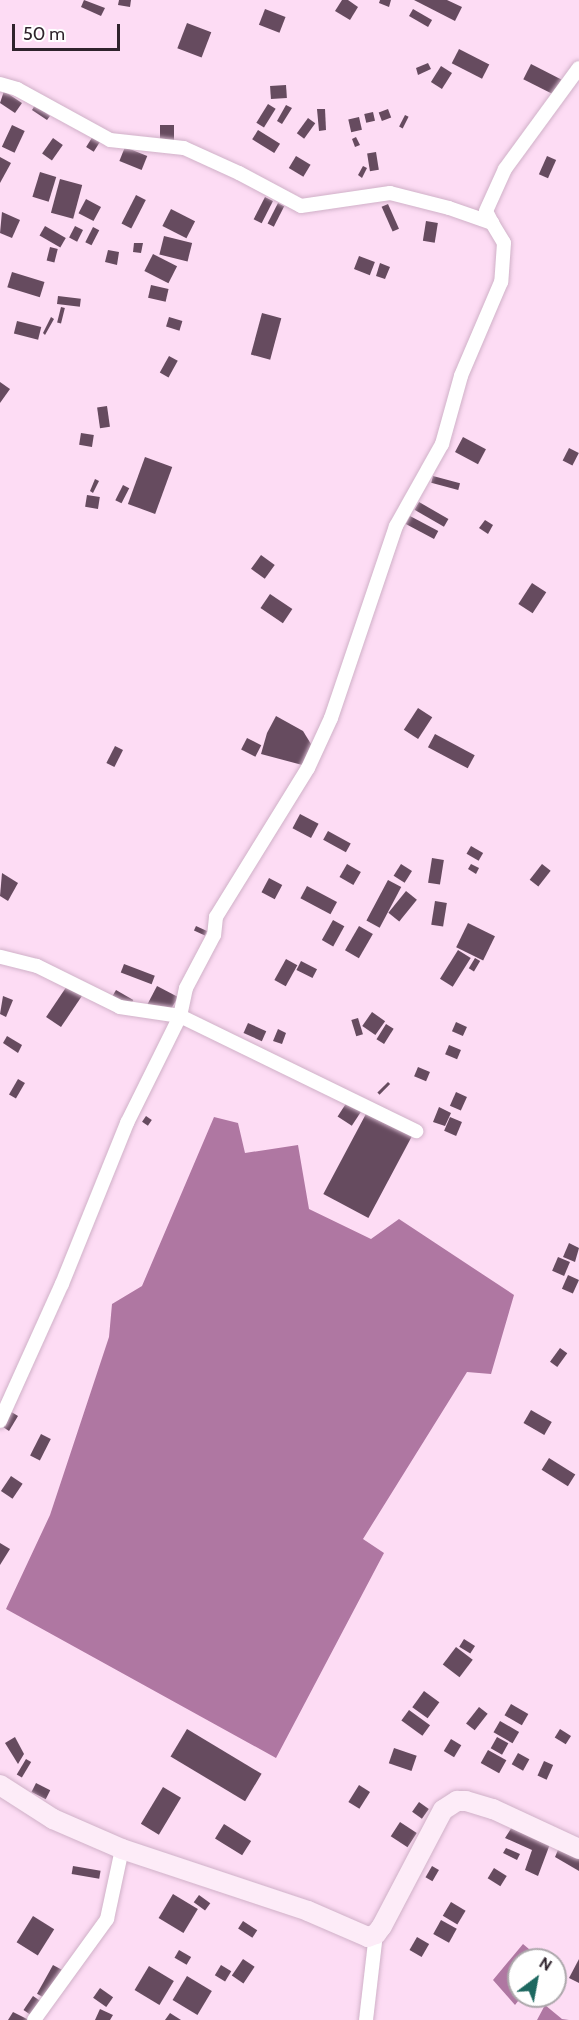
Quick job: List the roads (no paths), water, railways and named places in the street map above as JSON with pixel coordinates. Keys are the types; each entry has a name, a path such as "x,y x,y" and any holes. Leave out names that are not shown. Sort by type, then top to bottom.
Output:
{"street":[{"path":"0,1421 62,1284 127,1123 180,1016 186,988 214,935 216,917 308,768 331,718 396,526 442,444 461,376 501,282 504,243 486,211 504,169 579,68"},
{"path":"0,84 17,89 110,140 184,148 239,172 301,206 390,194 449,208 492,223"},
{"path":"0,957 38,966 120,1007 180,1016 416,1131"},
{"path":"0,1785 53,1819 122,1848 308,1911 362,1935 376,1934"},
{"path":"366,2020 376,1934 442,1810 457,1801 466,1801 493,1809 579,1849"},
{"path":"34,2020 107,1919 122,1848"}]}
